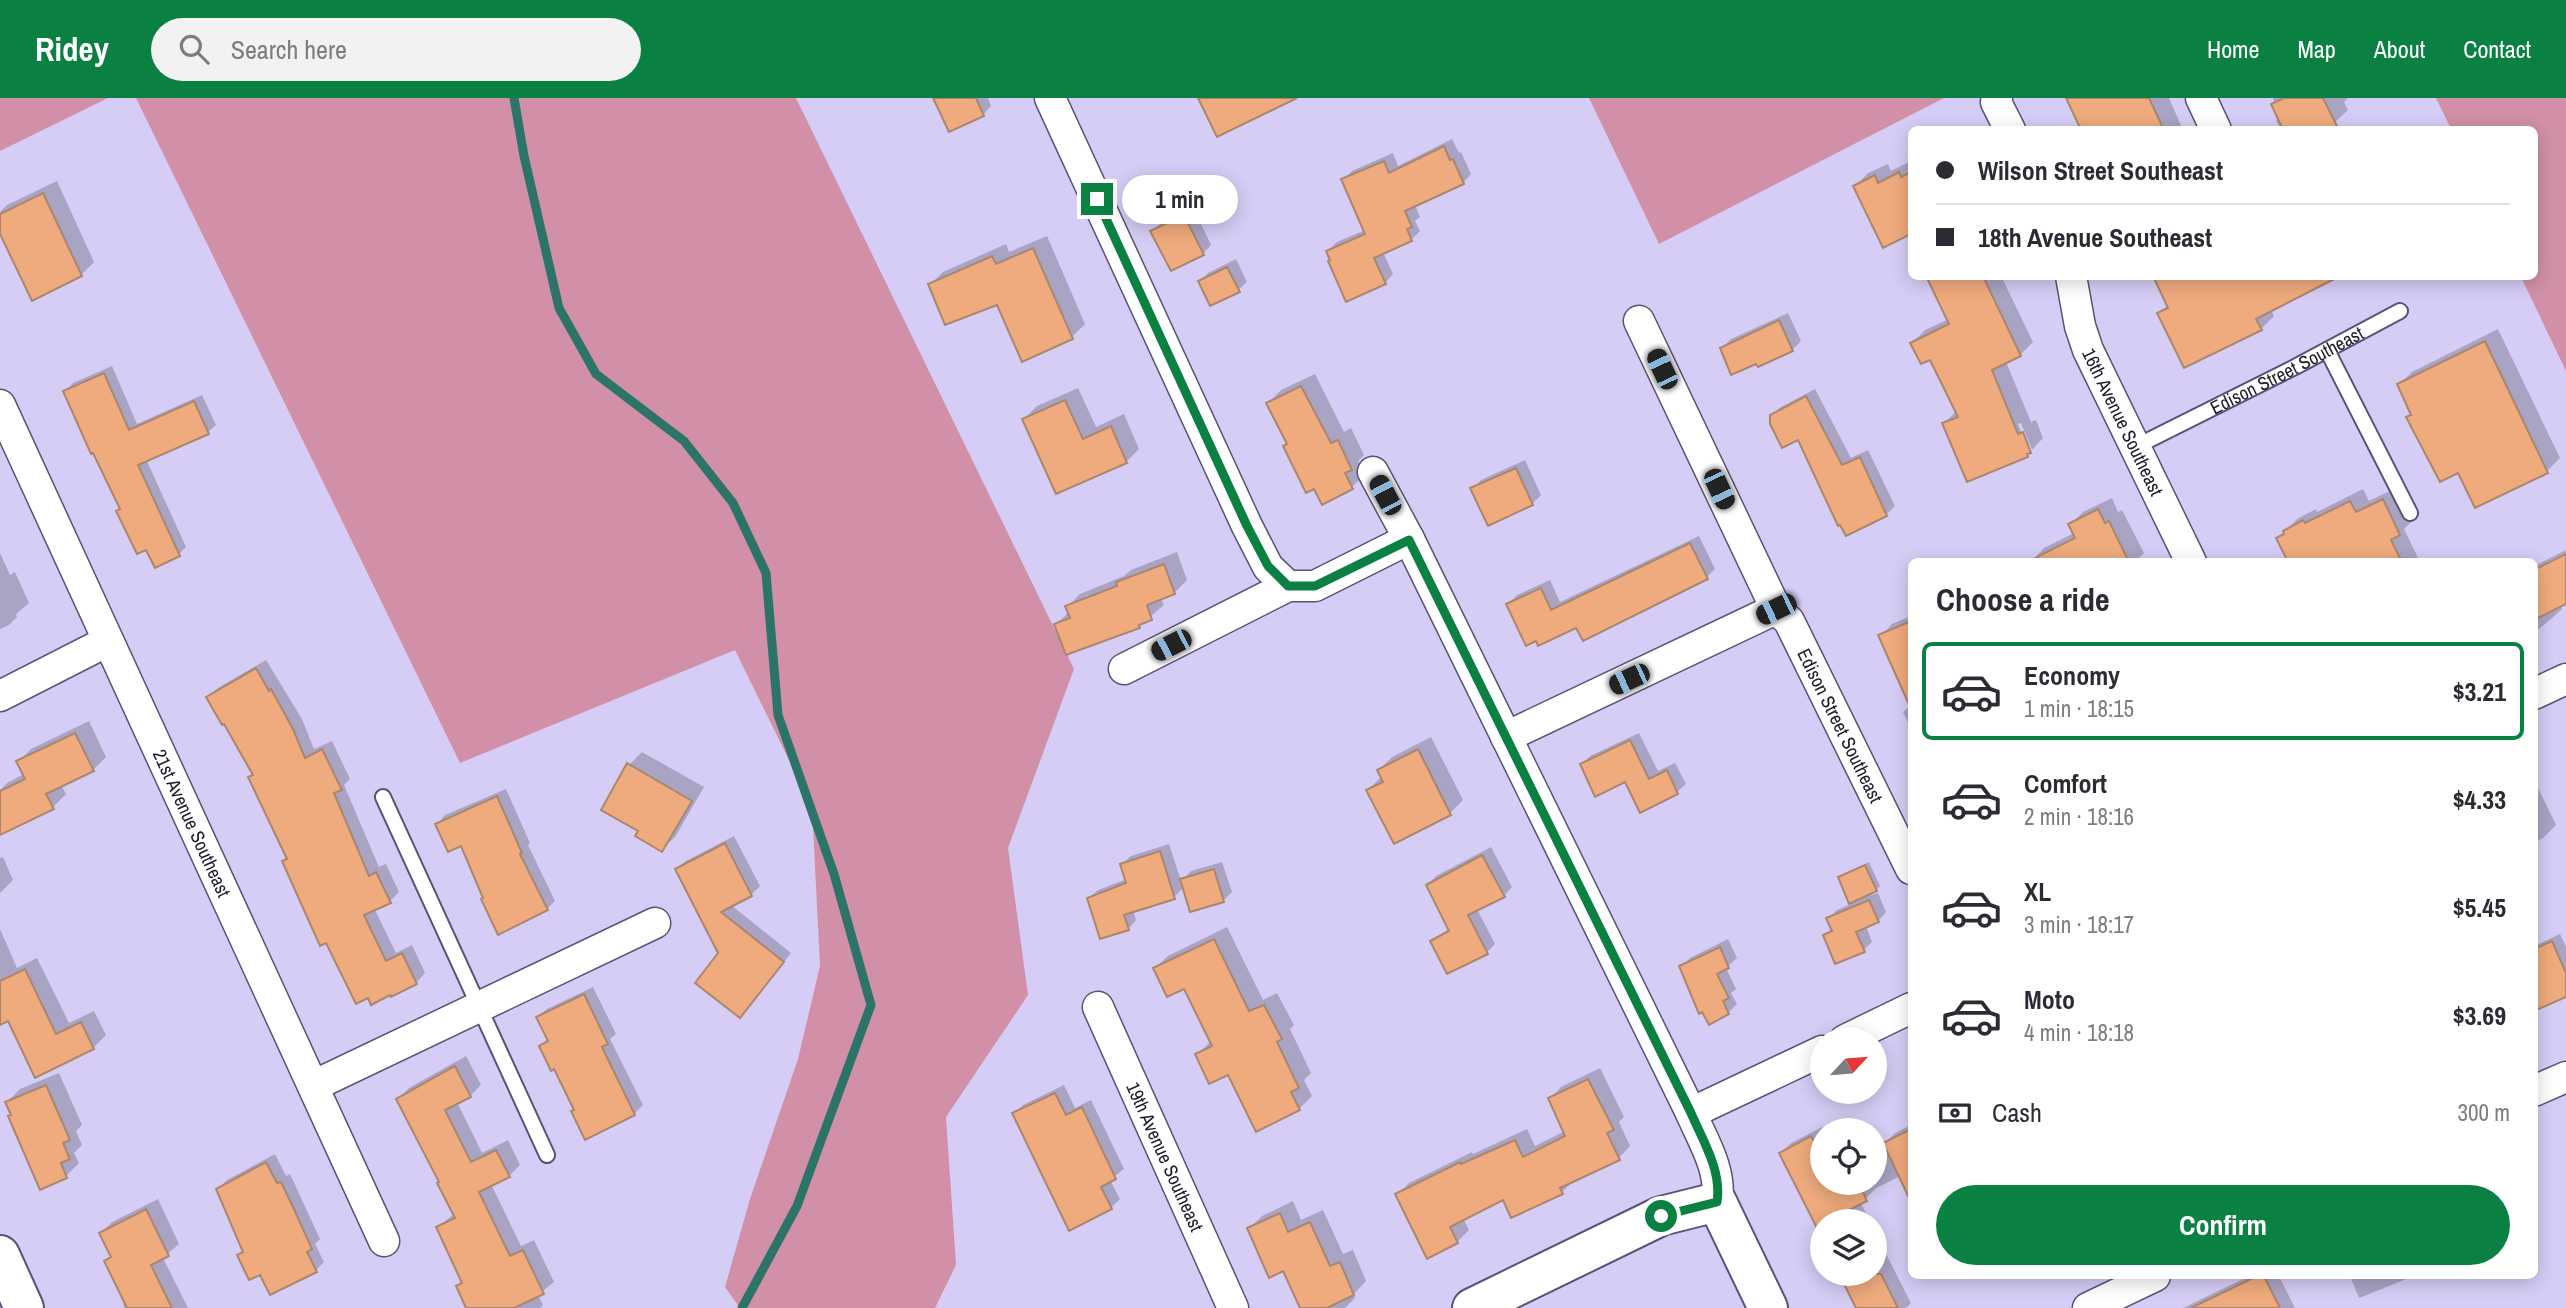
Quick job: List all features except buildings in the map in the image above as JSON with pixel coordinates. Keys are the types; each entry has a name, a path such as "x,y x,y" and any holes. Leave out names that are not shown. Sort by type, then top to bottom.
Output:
{"street":[{"path":"1050,98 1247,526 1268,566 1288,586"},
{"path":"1997,98 1996,102 2008,126"},
{"path":"2201,98 2214,126"},
{"name":"16th Avenue Southeast","path":"2072,280 2080,326 2088,350 2189,558"},
{"name":"Edison Street Southeast","path":"1639,321 1776,609 1789,621 1908,863"},
{"name":"21st Avenue Southeast","path":"0,405 384,1241"},
{"path":"1373,472 1691,1113 1717,1173 1717,1202 1769,1308"},
{"path":"1124,669 1288,586 1315,586 1409,540"},
{"path":"1506,737 1776,609"},
{"path":"0,696 108,641"},
{"path":"2538,692 2566,679"},
{"path":"313,1086 655,923"},
{"name":"19th Avenue Southeast","path":"1098,1007 1233,1308"},
{"path":"1872,1027 1908,1009"},
{"path":"1691,1113 1810,1057"},
{"path":"2538,1089 2566,1077"},
{"path":"1472,1308 1661,1216 1717,1202"},
{"path":"0,1255 24,1308"},
{"path":"2088,1308 2116,1284 2140,1279"}],"lane":[{"name":"Edison Street Southeast","path":"2135,447 2400,311"},
{"path":"2327,350 2410,513"},
{"path":"383,797 547,1155"}],"shaded area":[{"path":"0,98 108,98 0,151"},
{"path":"136,98 796,98 1074,669 1008,848 1028,995 946,1117 956,1265 935,1308 740,1308 725,1287 750,1199 798,1059 820,966 812,807 735,650 460,763"},
{"path":"1589,98 1944,98 1659,244"},
{"path":"2436,98 2566,98 2566,371 2522,280 2538,280 2538,126 2450,126"}],"waterway":[{"path":"514,98 524,156 559,308 596,374 684,441 733,503 766,573 778,715 834,874 871,1005 797,1206 742,1308"}],"route":[{"path":"1097,199 1247,526 1268,566 1288,586 1315,586 1409,540 1691,1113 1717,1173 1717,1202 1661,1216"}]}
